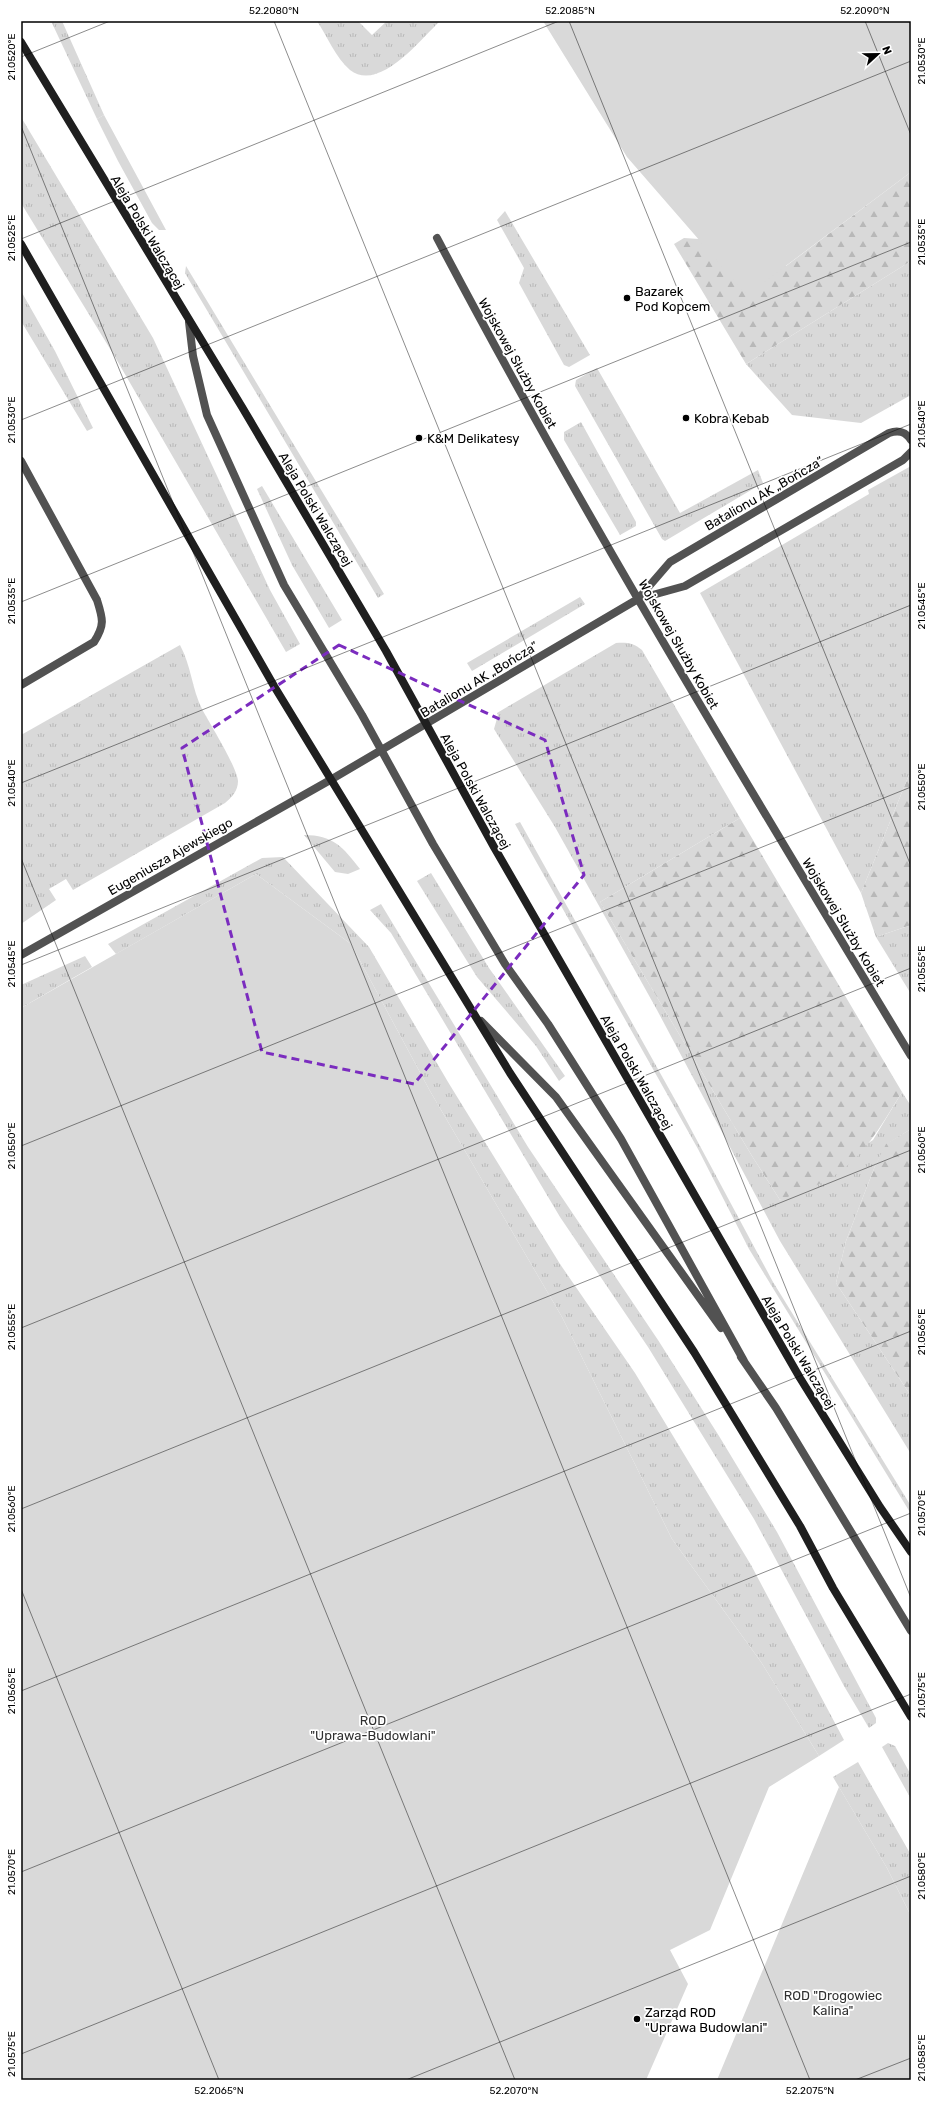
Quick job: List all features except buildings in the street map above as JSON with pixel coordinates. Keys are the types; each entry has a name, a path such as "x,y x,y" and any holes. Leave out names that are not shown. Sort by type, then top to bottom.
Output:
{"main road":[{"name":"Aleja Polski Walczącej","path":"21,42 246,414 386,651 494,847 796,1371 880,1506 911,1552"},
{"path":"21,244 259,661 510,1073 694,1352 800,1526 833,1588 911,1717"}],"street":[{"name":"Wojskowej Służby Kobiet","path":"436,238 545,439 638,599 911,1056"},
{"path":"189,322 193,356 207,415 284,585 381,750 433,844 505,964 548,1024 621,1139 744,1361"},
{"name":"Batalionu AK „Bończa”","path":"638,599 670,562 888,433 895,431 901,432 907,434 911,440"},
{"name":"Batalionu AK „Bończa”","path":"332,779 638,599 685,586 903,460 911,452"},
{"path":"21,461 97,600 103,620 100,634 94,642 21,685"},
{"name":"Eugeniusza Ajewskiego","path":"21,955 332,779"},
{"path":"476,1017 556,1097 744,1361 776,1408 911,1631"}],"highlighted area":[{"path":"339,645 545,740 584,875 414,1084 262,1052 182,748"}],"green space":[{"path":"51,21 62,21 104,115 97,119"},
{"path":"317,21 358,21 372,35 387,21 440,21 399,61 374,75 361,75 350,70 345,65"},
{"path":"543,21 911,21 911,172 747,295 627,157"},
{"path":"104,115 166,230 159,230 152,223 118,161 97,119"},
{"path":"21,117 153,338 270,590 300,644 286,652 115,357 21,203"},
{"path":"911,172 911,261 746,364 674,244 684,238 759,243 786,266"},
{"path":"505,211 590,355 569,367 564,365 519,283 524,268 497,220"},
{"path":"911,261 911,395 861,423 792,415 746,364"},
{"path":"186,266 384,594 378,598 189,280 185,273"},
{"path":"21,291 55,351 93,428 87,431 21,321"},
{"path":"597,368 680,513 758,470 763,483 665,541 662,539 575,386 576,380"},
{"path":"581,422 636,522 636,526 620,535 564,440 564,432"},
{"path":"911,466 911,770 861,893 700,593 869,494 868,490"},
{"path":"262,486 342,620 329,628 292,565 257,489"},
{"path":"580,597 585,604 472,671 467,663"},
{"path":"616,643 630,644 642,650 740,818 600,902 752,1156 780,1200 873,1140 902,1092 911,1106 911,1129 887,1144 875,1166 846,1241 836,1283 911,1396 911,1454 780,1241 657,1010 555,827 494,729 498,715 497,713"},
{"path":"180,645 187,661 202,709 233,766 238,781 236,791 225,803 73,890 66,879 49,889 56,900 21,924 21,735"},
{"path":"911,770 911,925 876,937 861,893"},
{"path":"740,818 902,1092 869,1143 848,1165 823,1182 780,1200 752,1156 600,902"},
{"path":"520,822 678,1105 773,1282 911,1506 911,1514 749,1249 698,1149 515,824"},
{"path":"304,835 323,837 330,840 348,854 360,869 348,874 335,872"},
{"path":"283,857 369,947 448,1082 560,1264 635,1373 751,1565 844,1740 819,1756 761,1662 672,1539 562,1317 430,1091 351,944 256,874 116,954 108,944 262,858"},
{"path":"431,873 489,968 565,1076 559,1081 536,1046 477,977 417,881"},
{"name":"ROD \"Uprawa-Budowlani\"","path":"256,874 351,944 430,1091 562,1317 672,1539 761,1662 819,1756 769,1787 710,1930 670,1950 688,1984 646,2080 21,2080 21,1008"},
{"path":"381,904 528,1147 658,1340 719,1436 777,1532 876,1718 876,1723 869,1728 844,1686 754,1519 648,1347 560,1217 391,933 370,910"},
{"path":"911,925 911,994 876,937"},
{"path":"85,956 92,967 21,1008 21,985"},
{"path":"911,1129 911,1396 836,1283 846,1241 875,1166 886,1144"},
{"path":"888,1743 895,1746 911,1775 911,1799 882,1747"},
{"path":"858,1762 911,1855 911,1916 887,1868 833,1777"},
{"name":"ROD \"Drogowiec Kalina\"","path":"839,1787 887,1868 911,1916 911,2080 717,2080"}],"place":[{"name":"Bazarek Pod Kopcem","path":"627,298"},
{"name":"Kobra Kebab","path":"686,418"},
{"name":"K&M Delikatesy","path":"419,438"},
{"name":"Zarząd ROD \"Uprawa Budowlani\"","path":"637,2019"}]}
